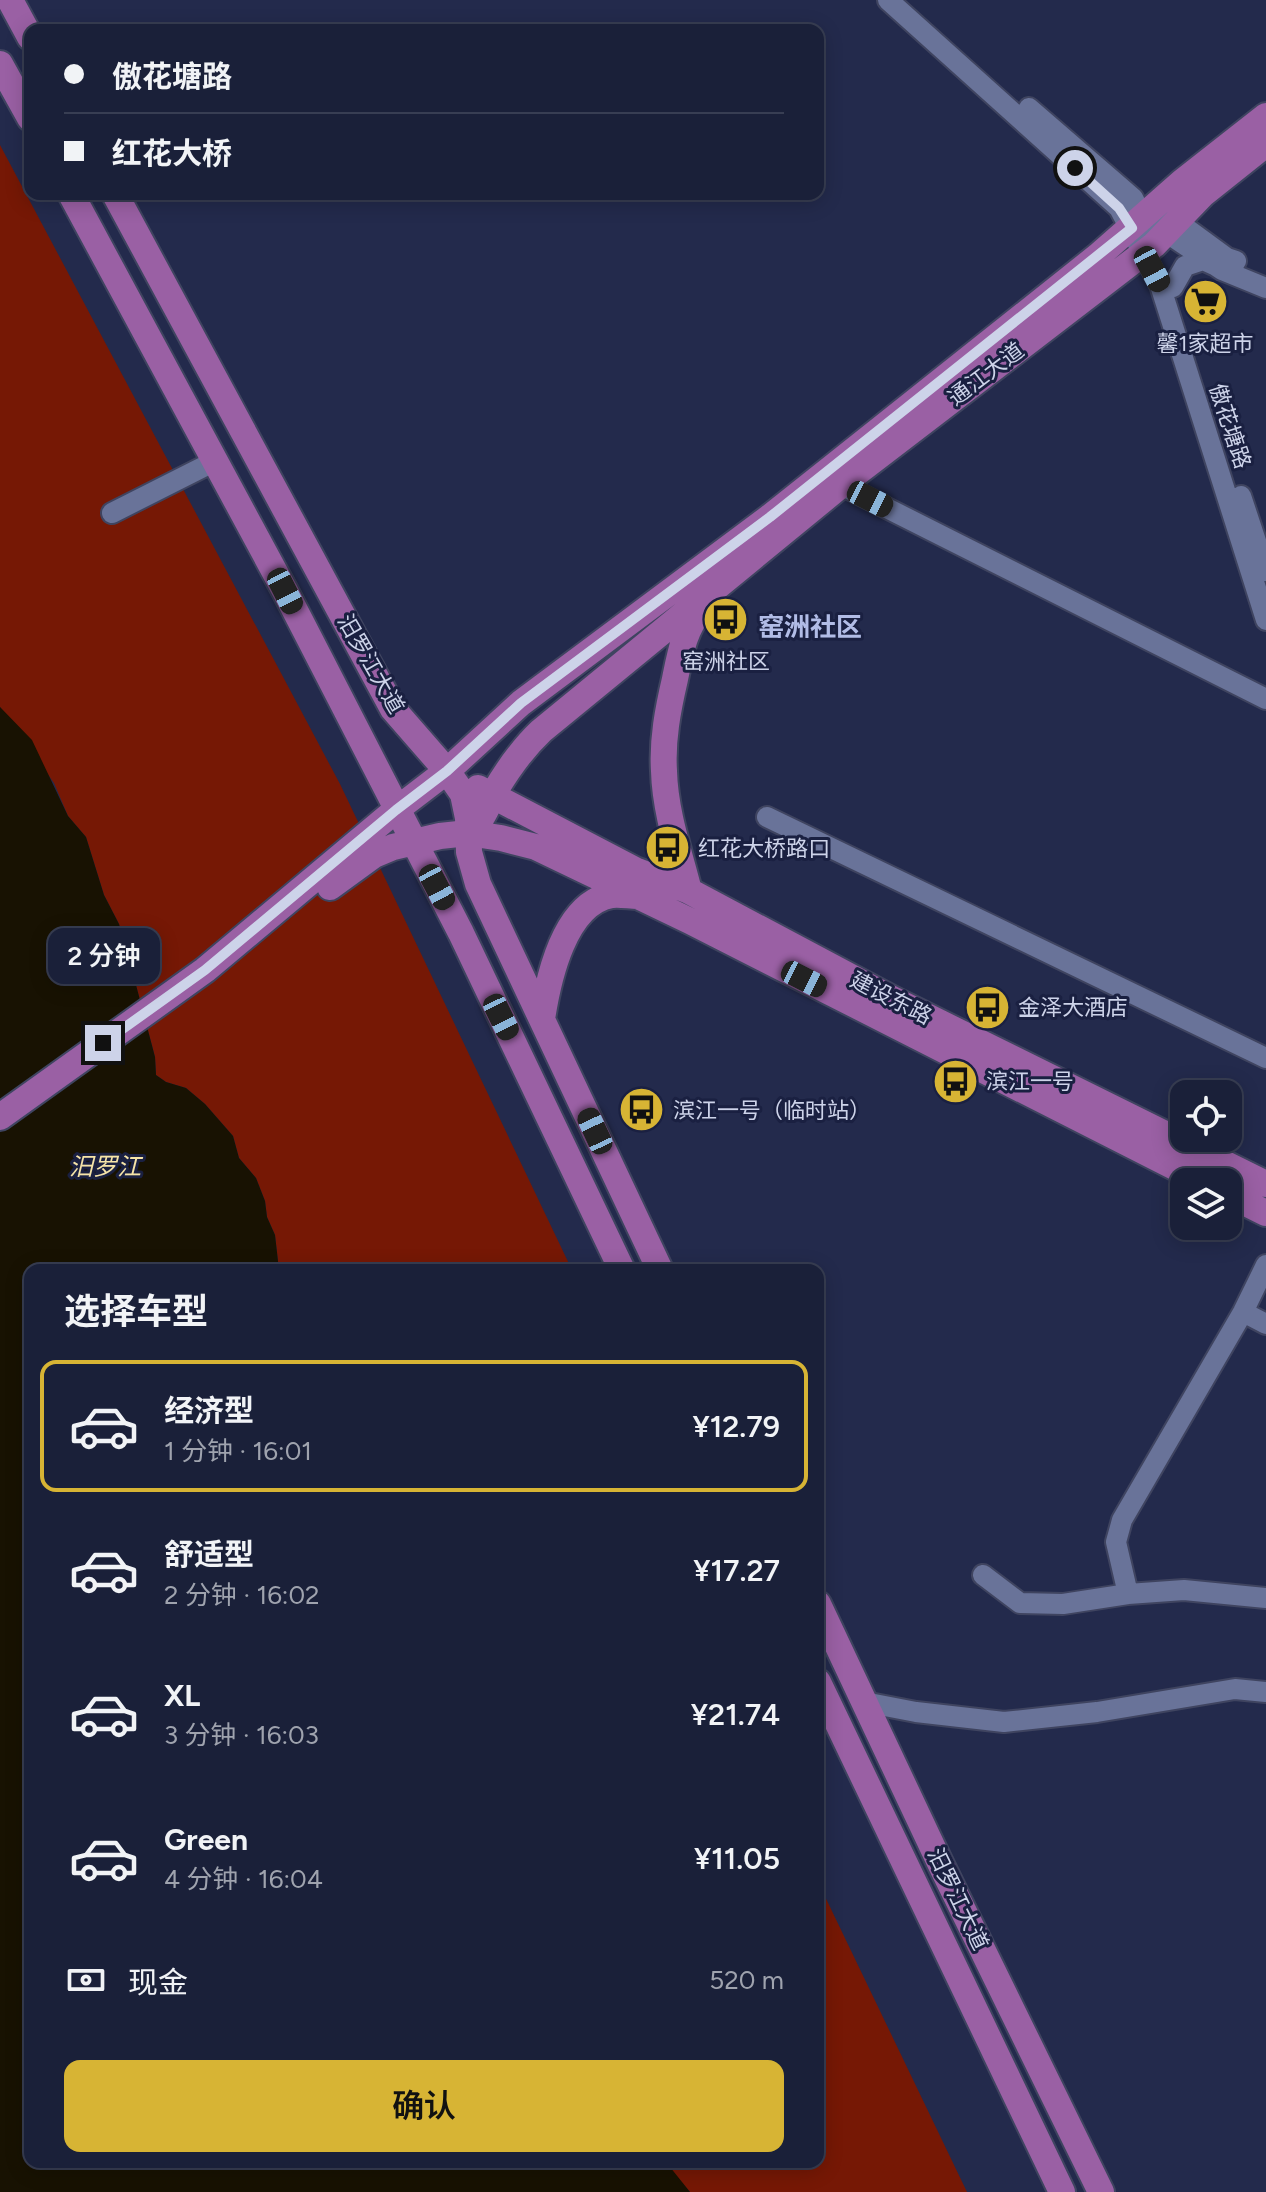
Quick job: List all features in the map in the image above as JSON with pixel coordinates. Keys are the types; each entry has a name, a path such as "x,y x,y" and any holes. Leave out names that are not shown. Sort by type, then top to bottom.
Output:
{"main road":[{"path":"10,0 24,26"},
{"path":"0,64 24,107"},
{"name":"通江大道","path":"468,833 483,817 521,750 539,733 715,588 836,477 1147,223 1266,116"},
{"name":"通江大道","path":"1147,223 1203,194 1266,144"},
{"name":"汨罗江大道","path":"74,200 215,461 461,933 619,1264"},
{"name":"汨罗江大道","path":"118,200 393,709 447,771 466,803 469,852 478,884 657,1264"},
{"name":"通江大道","path":"447,771 521,703 758,527 836,477"},
{"path":"689,891 669,814 663,772 664,745 687,627 715,588"},
{"path":"0,1127 207,973 396,810 447,771"},
{"name":"建设东路","path":"447,771 635,870 689,891 894,1000 1266,1184"},
{"name":"建设东路","path":"207,973 374,855 413,841 468,833 501,838 536,847 638,896 1176,1168"},
{"path":"542,1019 548,983 567,934 579,915 593,903 612,895 638,896"},
{"path":"0,1117 207,973"},
{"path":"1242,1201 1266,1213"},
{"name":"汨罗江大道","path":"824,1617 1101,2192"},
{"name":"汨罗江大道","path":"824,1695 1062,2192"}],"street":[{"name":"傲花塘路","path":"898,2 1147,223 1160,285 1266,620"},
{"path":"1147,223 1222,270"},
{"path":"1147,223 1266,273"},
{"path":"1147,223 1173,287 1266,571"},
{"path":"1173,287 1185,266 1203,260 1266,288"},
{"path":"112,513 215,461"},
{"path":"836,477 1266,699"},
{"path":"767,817 1266,1058"},
{"path":"1128,1594 1116,1542 1122,1520 1243,1312 1266,1265"},
{"path":"1243,1312 1266,1324"},
{"path":"983,1575 1020,1603 1063,1604 1128,1594 1184,1590 1266,1598"},
{"path":"864,1702 916,1712 1004,1722 1097,1712 1235,1689 1266,1692"}],"shaded area":[{"path":"0,145 24,190 24,200 29,200 340,784 569,1264 278,1264 275,1235 267,1217 265,1201 256,1178 239,1158 233,1136 186,1088 166,1082 156,1075 155,1057 119,924 104,895 86,837 68,816 54,783 0,707"},
{"path":"824,1894 967,2192 690,2192 670,2168 824,2168"}],"water":[{"name":"汨罗江","path":"0,707 32,740 68,816 86,837 104,895 119,924 155,1057 156,1075 166,1082 186,1088 233,1136 239,1158 256,1178 265,1201 267,1217 275,1235 278,1264 24,1264 24,2168 671,2168 690,2192 0,2192"}],"place":[{"name":"馨1家超市","path":"1205,302"},
{"name":"窑洲社区","path":"726,620"},
{"name":"红花大桥路口","path":"667,848"},
{"name":"金泽大酒店","path":"987,1007"},
{"name":"滨江一号","path":"955,1081"},
{"name":"滨江一号（临时站）","path":"642,1110"}],"district":[{"name":"窑洲社区","path":"810,627"}],"route":[{"path":"103,1043 205,970 447,771 521,703 770,517 1132,228 1119,208 1075,168"}]}
